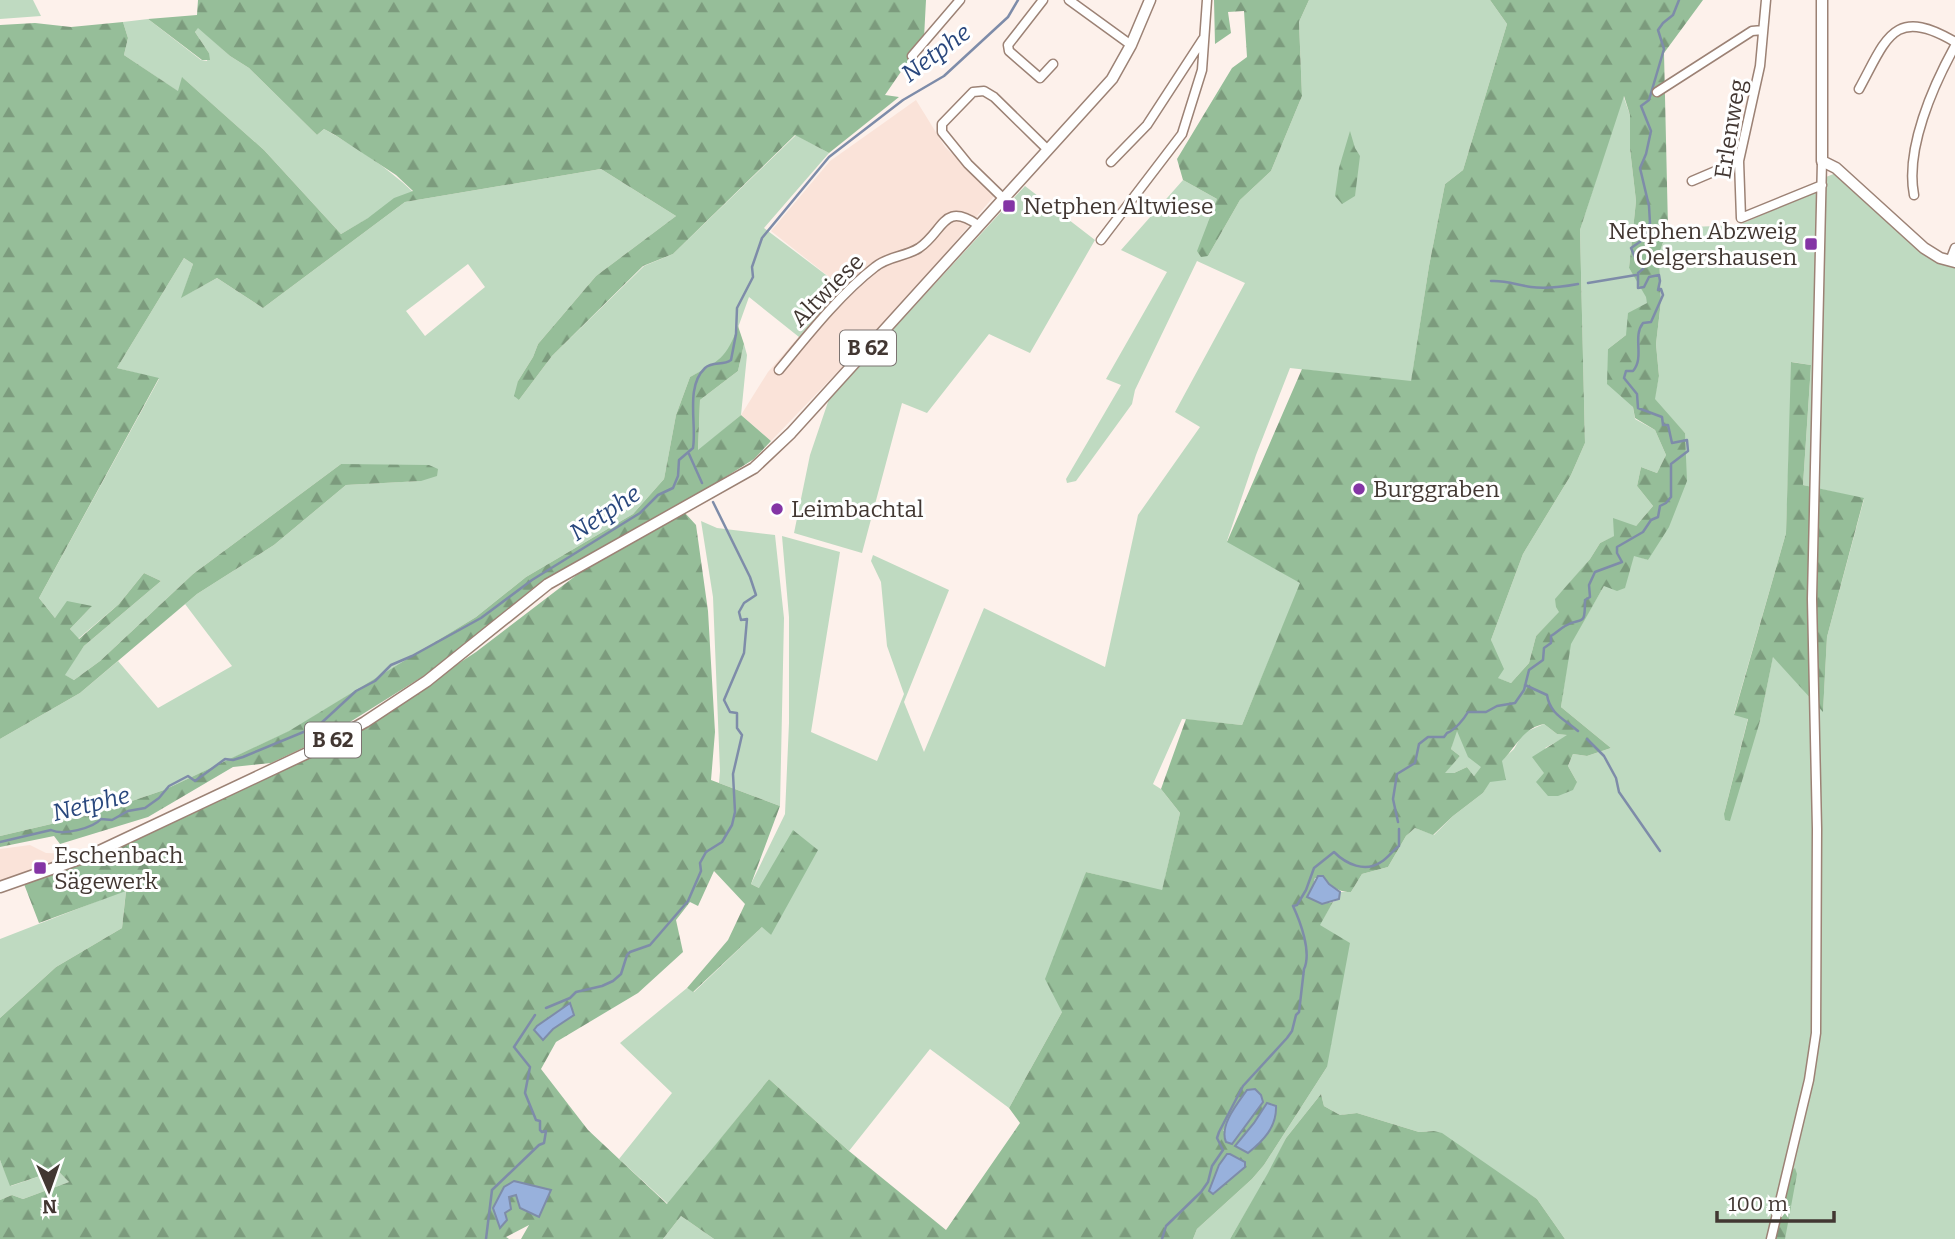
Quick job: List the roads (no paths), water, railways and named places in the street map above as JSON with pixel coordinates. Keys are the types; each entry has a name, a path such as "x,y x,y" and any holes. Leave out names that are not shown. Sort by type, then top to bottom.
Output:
{"main road":[{"name":"B 62","path":"0,887 91,855 338,737 427,681 548,584 754,468 791,433 1112,79 1131,45 1150,0"},
{"path":"1822,0 1822,161 1833,165 1924,248 1952,261"}],"street":[{"path":"912,56 960,0"},
{"path":"1043,0 1008,45 1009,51 1040,78 1053,64"},
{"path":"1069,0 1131,45"},
{"path":"1101,240 1182,134 1202,70 1207,0"},
{"name":"Erlenweg","path":"1766,0 1760,66 1739,161 1741,218 1822,185"},
{"path":"1859,89 1883,41 1905,27 1926,27 1955,44 1923,122 1912,173 1914,195"},
{"path":"1657,92 1752,31 1763,30"},
{"path":"1111,162 1147,125 1205,36"},
{"path":"1004,198 968,164 942,132 942,124 973,92 984,91 994,97 1047,149"},
{"path":"1692,181 1739,161"},
{"path":"1771,1239 1810,1080 1816,1033 1817,829 1812,599 1822,161"},
{"name":"Altwiese","path":"779,370 823,317 876,266 916,250 928,242 948,216 966,216 978,225"},
{"path":"1952,261 1955,248"}],"water":[{"path":"1318,876 1323,876 1340,892 1339,899 1322,904 1307,897"},
{"path":"570,1003 574,1015 553,1029 543,1040 534,1030"},
{"path":"1255,1089 1263,1102 1232,1144 1226,1142 1225,1129 1230,1115 1247,1090"},
{"path":"1267,1103 1276,1106 1274,1121 1268,1133 1248,1153 1235,1146 1254,1123"},
{"path":"1227,1154 1245,1162 1245,1167 1213,1194 1209,1191 1219,1165"},
{"path":"514,1181 551,1190 539,1217 520,1208 516,1195 509,1197 511,1209 505,1213 507,1220 500,1228 493,1208 504,1187"}],"waterway":[{"name":"Netphe","path":"0,842 51,830 78,830 101,819 112,820 128,811 145,808 169,786 188,776 195,781 225,759 243,757 318,726 356,691 375,681 391,665 481,618 532,580 640,513 658,495 673,488 678,476 679,460 693,448 695,385 705,368 731,360 737,308 753,277 752,267 762,238 829,157 903,100 944,76 1008,17 1018,0"},
{"path":"1398,822 1393,799 1397,774 1415,763 1419,744 1428,737 1444,737 1468,712 1486,712 1497,706 1515,703 1524,690 1529,670 1543,660 1544,648 1551,643 1551,636 1583,618 1585,600 1590,597 1589,585 1595,572 1622,562 1617,547 1643,532 1651,520 1658,517 1660,506 1671,497 1671,464 1688,451 1687,440 1672,443 1668,425 1663,425 1662,417 1638,408 1637,394 1624,378 1626,371 1633,371 1638,360 1640,329 1643,323 1651,322 1663,295 1661,289 1658,290 1659,275 1649,277 1644,287 1638,288 1638,273 1645,262 1636,260 1631,248 1644,239 1650,223 1640,168 1651,131 1641,106 1649,100 1664,49 1658,30 1673,15 1679,0"},
{"path":"1588,283 1636,275"},
{"path":"1491,281 1543,288 1578,284"},
{"path":"689,454 702,483"},
{"path":"546,1008 570,998 576,992 602,986 621,974 627,955 650,945 688,901 706,852 722,842 732,825 735,812 733,774 742,735 737,728 737,713 730,712 724,700 744,653 747,619 741,620 739,612 744,603 756,595 750,577 713,502"},
{"path":"1525,685 1547,695 1554,712 1578,731"},
{"path":"1587,739 1604,756 1616,778 1619,792 1660,851"},
{"path":"1162,1239 1166,1226 1208,1182 1212,1166 1223,1150 1217,1138 1219,1132 1243,1086 1292,1031 1299,1012 1307,954 1302,928 1293,906 1297,905 1306,890 1314,868 1334,852 1356,866 1375,865 1399,846 1399,829"},
{"path":"486,1239 492,1190 544,1143 546,1131 540,1130 540,1121 536,1120 525,1093 530,1067 514,1047 535,1015"}],"place":[{"name":"Netphen Altwiese","path":"1009,206"},
{"name":"Netphen Abzweig Oelgershausen","path":"1811,244"},
{"name":"Burggraben","path":"1359,489"},
{"name":"Leimbachtal","path":"777,509"},
{"name":"Eschenbach Sägewerk","path":"40,868"}]}
